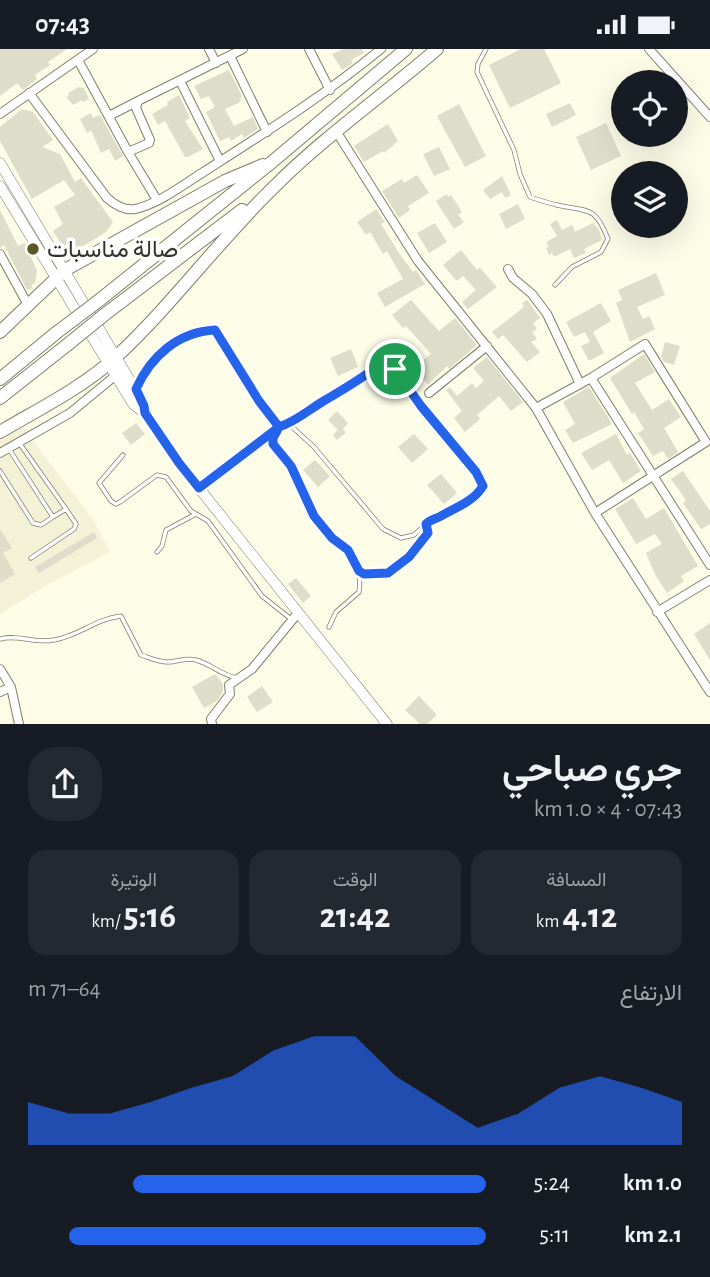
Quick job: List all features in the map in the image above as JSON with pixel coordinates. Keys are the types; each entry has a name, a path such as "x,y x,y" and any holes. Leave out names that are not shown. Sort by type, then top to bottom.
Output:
{"highway":[{"path":"0,379 272,162 406,49"},
{"path":"0,432 57,399 112,360 244,216 278,183 336,131 437,49"},
{"path":"0,332 60,274 225,181 272,162"},
{"path":"0,398 278,183"}],"street":[{"path":"0,114 93,49"},
{"path":"209,49 216,63"},
{"path":"109,116 243,49"},
{"path":"309,49 330,90"},
{"path":"29,93 107,198 116,205 132,210 157,200 267,132 330,90 380,49"},
{"path":"649,49 710,117"},
{"path":"230,56 267,132"},
{"path":"78,60 157,200"},
{"path":"180,81 220,161"},
{"path":"128,152 149,143 150,140 136,108 138,101"},
{"path":"336,131 418,261 536,408 595,513 710,692"},
{"path":"0,163 60,274 112,360 136,389 145,413"},
{"path":"0,186 60,274"},
{"path":"0,254 28,305"},
{"path":"509,269 513,278 532,294 547,314 580,384"},
{"path":"536,408 645,344 706,442 595,513"},
{"path":"429,393 487,346"},
{"path":"112,360 115,376 133,404 145,413 179,463 295,616 387,724"},
{"path":"4,451 70,414 115,376"},
{"path":"591,378 710,565"},
{"path":"657,612 710,580"},
{"path":"212,724 211,719 217,709 230,694 229,685 253,669 295,616"},
{"path":"0,669 11,687 19,724"},
{"path":"0,692 11,687"}],"lane":[{"path":"486,49 477,72 514,150 530,197 558,206 589,209 601,221 608,239 601,252 572,267 555,285"},
{"path":"136,389 151,366 174,341 193,333 215,330 254,395 279,427"},
{"path":"199,488 279,427 290,425 328,398 355,384 383,362 395,369 421,406 476,472 483,486 476,497 426,524 414,535 395,536 383,529 314,447 290,425"},
{"path":"279,427 273,444 291,466 314,516 332,538 348,550 359,571 359,592 336,612 329,627"},
{"path":"19,443 76,524 74,529 31,558"},
{"path":"4,451 53,517"},
{"path":"123,455 99,483 111,501 116,504 120,502 150,478 161,475 166,477 183,502 208,521 262,596 295,616"},
{"path":"0,471 33,523 41,525 66,509"},
{"path":"157,552 166,530 196,514"},
{"path":"359,571 364,574 388,573 396,569 422,542 428,533 426,524"},
{"path":"0,639 12,635 38,641 53,641 69,636 96,621 121,616 141,655 156,661 171,662 186,658 196,660 210,665 226,676 239,679"}],"shaded area":[{"path":"22,427 93,519 110,552 45,586 0,614 0,439"}],"building":[{"path":"0,49 67,49 48,62 50,65 35,75 37,79 23,90 17,83 0,96"},
{"path":"344,49 362,49 364,53 351,60 353,63 342,70 332,54"},
{"path":"521,49 544,49 561,83 510,108 489,65"},
{"path":"229,70 242,96 239,103 225,109 234,126 253,117 258,129 244,138 242,134 231,141 229,137 220,141 206,112 215,107 209,96 201,99 194,86"},
{"path":"79,87 84,88 89,99 73,105 66,97"},
{"path":"179,95 190,118 185,121 203,149 188,157 185,157 165,121 158,125 152,114"},
{"path":"570,103 576,115 552,127 546,114"},
{"path":"459,104 486,156 465,167 437,116"},
{"path":"22,109 33,112 53,140 42,147 60,154 75,182 81,178 113,222 106,232 72,253 62,245 53,231 63,224 54,207 75,195 64,180 32,199 0,141 0,127"},
{"path":"91,113 93,118 100,115 123,156 115,161 109,149 101,153 91,130 87,133 80,119"},
{"path":"606,123 611,134 611,147 617,147 621,156 591,170 576,137"},
{"path":"388,124 398,141 384,153 383,151 364,162 354,146"},
{"path":"439,147 450,169 434,176 423,154"},
{"path":"417,175 429,193 408,206 410,210 399,218 382,191 402,179 404,183"},
{"path":"502,176 511,195 505,198 502,192 490,199 483,190"},
{"path":"447,194 448,197 451,195 462,212 458,215 464,222 454,229 436,201"},
{"path":"518,204 525,219 506,229 499,214"},
{"path":"376,209 385,222 381,224 399,253 413,272 416,270 425,284 385,307 377,293 403,279 387,251 383,254 370,232 366,235 357,222"},
{"path":"0,210 18,246 25,243 37,271 35,283 31,285 33,288 27,290 4,245 0,248"},
{"path":"557,220 562,230 572,225 575,232 593,223 602,240 584,249 586,253 574,258 570,249 554,257 552,253 549,255 546,242 557,236 550,224"},
{"path":"435,223 447,242 429,253 417,233"},
{"path":"461,250 477,270 480,268 497,287 468,309 462,302 476,290 463,276 457,281 443,265"},
{"path":"656,273 665,295 637,307 643,319 649,316 655,329 630,342 616,303 622,300 618,290"},
{"path":"411,300 439,331 455,318 477,345 449,369 447,366 428,385 414,368 431,354 406,326 403,328 392,315"},
{"path":"527,300 540,318 533,323 537,329 532,332 537,339 531,342 540,352 527,362 503,335 498,339 492,332 524,307 522,303"},
{"path":"601,303 611,321 593,332 604,353 589,361 581,346 590,342 585,332 574,337 566,322"},
{"path":"665,342 680,346 674,365 664,362 661,357"},
{"path":"351,349 358,367 338,376 330,358"},
{"path":"644,354 655,372 635,383 652,410 669,399 681,417 664,428 678,452 668,459 663,451 653,456 638,433 644,429 610,378"},
{"path":"487,357 523,402 511,411 499,396 477,415 480,419 465,432 454,418 462,411 446,390 450,387 457,396 472,383 476,388 484,381 473,368"},
{"path":"589,387 612,424 573,443 565,430 575,424 563,402"},
{"path":"337,411 348,423 343,429 346,432 337,440 333,435 338,430 328,420"},
{"path":"136,423 145,434 131,445 122,433"},
{"path":"414,434 428,449 412,463 398,447"},
{"path":"616,434 627,455 630,453 641,471 623,483 609,460 592,470 581,453"},
{"path":"315,460 330,476 318,487 303,470"},
{"path":"683,471 710,511 710,524 701,529 671,479"},
{"path":"441,474 457,493 444,504 427,485"},
{"path":"633,498 646,519 664,508 698,566 681,576 684,581 667,593 646,553 662,544 655,534 636,544 615,509"},
{"path":"0,529 12,548 3,553 15,574 0,583"},
{"path":"94,532 97,538 39,573 35,567"},
{"path":"296,578 311,596 303,603 288,584"},
{"path":"710,623 710,660 694,634"},
{"path":"215,674 223,684 223,692 217,701 204,708 192,687"},
{"path":"262,686 273,702 257,712 247,697"},
{"path":"419,696 437,715 427,724 420,724 405,710"}],"place":[{"name":"صالة مناسبات","path":"33,249"}],"route":[{"path":"395,369 383,362 355,384 302,414 290,425 279,427 199,488 145,413 136,389 140,379 174,341 193,333 215,330 250,388 279,427 275,432 273,444 291,466 314,516 332,538 348,550 359,571 364,574 388,573 396,569 422,542 428,533 426,524 429,520 439,518 476,497 483,486 476,472 421,406 395,369"}]}
